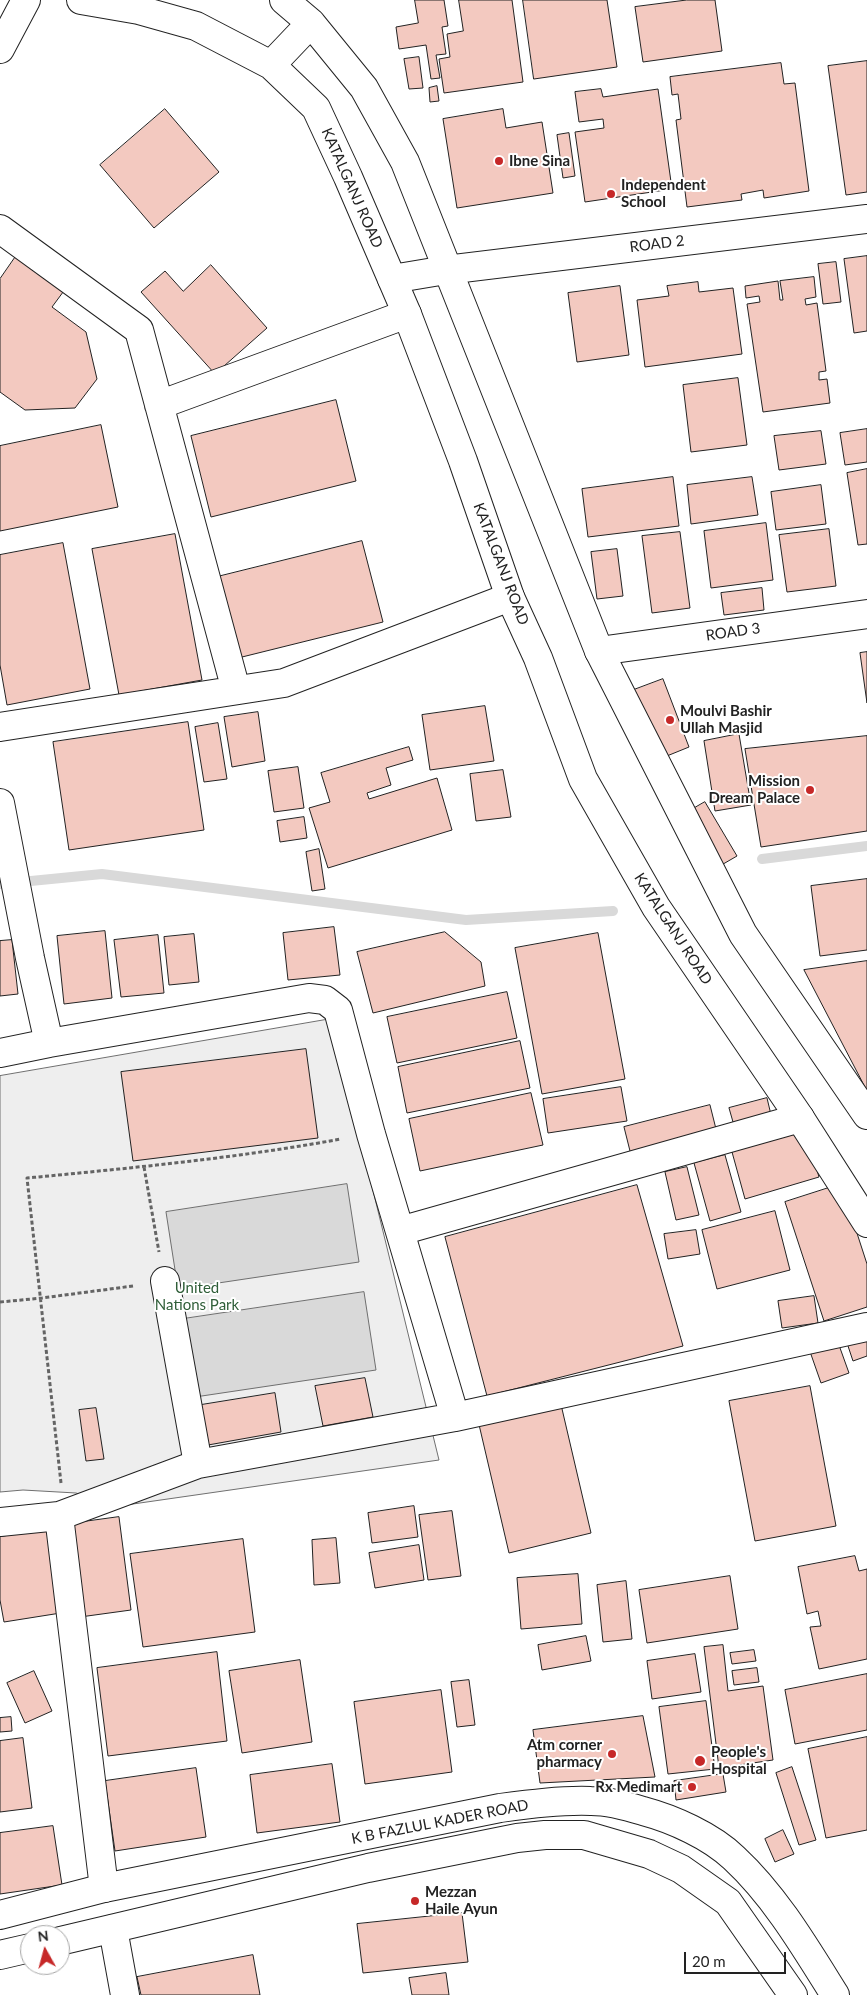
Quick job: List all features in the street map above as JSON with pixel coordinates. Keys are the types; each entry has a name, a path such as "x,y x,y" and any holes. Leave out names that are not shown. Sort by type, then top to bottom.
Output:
{"street":[{"path":"0,49 26,0"},
{"name":"KATALGANJ ROAD","path":"81,0 139,10 196,26 271,65 316,108 407,314 463,461 510,597 538,658 583,779 656,907 800,1118 867,1223"},
{"path":"284,0 311,23 364,88 400,154 599,651 743,934 867,1115"},
{"path":"271,65 311,23"},
{"name":"ROAD 2","path":"392,279 446,270 867,219"},
{"path":"0,229 139,330 236,690"},
{"path":"159,405 407,314"},
{"path":"0,727 284,682 510,597"},
{"name":"ROAD 3","path":"599,651 867,614"},
{"path":"0,803 30,958 49,1043"},
{"path":"0,1054 49,1043 309,998 325,1000 338,1010 372,1134 455,1417"},
{"path":"400,1231 800,1118"},
{"path":"165,1281 198,1464"},
{"path":"0,1522 59,1516 198,1464 455,1417 867,1327"},
{"path":"59,1516 104,1888"},
{"name":"K B FAZLUL KADER ROAD","path":"0,1915 104,1888 500,1808 548,1802 592,1801 631,1807 665,1817 698,1833 732,1856 760,1885 805,1948 834,1995"},
{"name":"K B FAZLUL KADER ROAD","path":"70,1939 368,1868 517,1838 544,1835 584,1835 649,1854 681,1869 728,1902 792,1995"},
{"path":"113,1929 126,1995"},
{"path":"0,1954 20,1950"}],"path":[{"path":"59,1516 61,1477 27,1178 144,1167 248,1154 372,1134"},
{"path":"0,1302 165,1281 144,1167"}],"green space":[{"name":"United Nations Park","path":"331,1019 439,1460 119,1506 76,1493 23,1490 0,1492 0,1076"}],"shaded area":[{"path":"347,1184 359,1262 178,1289 166,1212"},
{"path":"364,1292 376,1370 195,1397 183,1319"}],"building":[{"path":"415,0 444,0 448,26 442,27 446,54 436,55 440,78 431,79 426,45 399,49 396,27 418,23"},
{"path":"459,0 512,0 523,82 444,93 439,59 450,57 447,34 463,31"},
{"path":"523,0 607,0 617,67 534,79"},
{"path":"687,0 715,0 722,51 643,62 635,7"},
{"path":"419,57 423,88 409,89 404,59"},
{"path":"867,61 867,192 846,195 828,66"},
{"path":"781,63 784,84 795,83 809,191 764,198 763,190 741,194 742,200 687,207 676,120 681,119 678,94 672,95 670,77"},
{"path":"437,86 439,101 430,102 429,88"},
{"path":"601,89 603,97 658,89 672,189 585,202 575,132 604,128 603,119 579,122 575,92"},
{"path":"165,109 219,172 154,228 100,165"},
{"name":"Ibne Sina","path":"503,109 506,128 542,122 553,193 457,208 443,119"},
{"path":"569,133 575,176 563,178 557,135"},
{"path":"21,249 69,284 52,307 86,332 97,379 75,408 25,410 0,392 0,279"},
{"path":"867,256 867,331 854,333 844,259"},
{"path":"836,262 841,302 823,304 818,264"},
{"path":"211,265 267,328 215,374 141,292 165,271 183,291"},
{"path":"814,277 816,297 805,299 806,305 817,303 826,371 819,372 819,380 827,379 830,403 763,412 747,304 760,302 759,296 746,298 745,286 778,281 780,300 783,300 780,281"},
{"path":"698,282 699,292 733,288 742,354 645,367 637,300 669,296 667,286"},
{"path":"620,286 629,355 577,362 568,293"},
{"path":"738,378 747,445 691,452 683,385"},
{"path":"336,400 356,481 211,517 191,436"},
{"path":"101,425 118,507 0,531 0,446"},
{"path":"867,429 867,462 845,465 840,433"},
{"path":"821,431 826,464 779,470 774,436"},
{"path":"867,469 867,544 858,545 847,473"},
{"path":"673,477 679,526 588,537 582,489"},
{"path":"752,477 758,515 691,524 687,485"},
{"path":"821,485 826,524 776,530 771,492"},
{"path":"766,523 773,580 711,588 704,531"},
{"path":"829,529 836,586 787,592 779,535"},
{"path":"680,532 690,608 652,613 642,536"},
{"path":"175,534 202,680 119,695 92,549"},
{"path":"362,541 383,622 238,658 217,577"},
{"path":"63,543 90,689 7,705 0,665 0,555"},
{"path":"617,549 623,596 597,599 591,552"},
{"path":"762,588 764,610 724,615 721,593"},
{"path":"867,652 867,703 860,653"},
{"path":"663,679 689,747 657,760 631,691"},
{"path":"485,706 494,761 430,770 422,715"},
{"path":"258,712 265,761 232,767 224,717"},
{"path":"188,722 204,830 69,850 53,742"},
{"path":"218,723 227,779 204,782 195,727"},
{"path":"739,734 751,805 715,811 704,741"},
{"name":"Mission Dream Palace","path":"867,736 867,831 761,847 745,749"},
{"path":"409,747 413,760 386,768 391,785 367,793 369,799 437,778 452,830 328,868 309,808 330,802 321,773"},
{"path":"298,767 304,808 274,812 268,771"},
{"path":"503,770 511,817 476,821 470,774"},
{"path":"705,802 737,856 718,867 686,813"},
{"path":"304,817 307,838 280,842 277,821"},
{"path":"319,849 325,889 312,891 306,852"},
{"path":"867,879 867,950 820,956 811,886"},
{"path":"334,927 340,975 288,980 283,933"},
{"path":"105,931 112,998 64,1004 57,936"},
{"path":"445,932 481,962 485,986 373,1013 357,952"},
{"path":"598,933 625,1079 542,1094 515,948"},
{"path":"194,934 199,982 169,985 164,937"},
{"path":"158,935 164,993 121,997 114,940"},
{"path":"12,940 18,994 0,996 0,941"},
{"path":"867,961 867,1091 804,970"},
{"path":"507,992 517,1038 397,1063 387,1017"},
{"path":"520,1041 530,1088 407,1113 398,1067"},
{"path":"306,1049 318,1138 133,1161 121,1072"},
{"path":"621,1087 627,1121 548,1133 543,1099"},
{"path":"531,1093 543,1145 420,1171 409,1119"},
{"path":"767,1098 772,1119 735,1129 729,1108"},
{"path":"710,1105 718,1137 632,1159 624,1127"},
{"path":"806,1131 819,1177 745,1199 732,1152"},
{"path":"725,1155 741,1212 710,1221 694,1163"},
{"path":"687,1167 699,1215 676,1220 665,1172"},
{"path":"841,1184 867,1264 867,1307 824,1321 785,1202"},
{"path":"637,1185 683,1346 487,1396 445,1237"},
{"path":"775,1211 790,1270 717,1289 702,1230"},
{"path":"696,1230 700,1254 668,1259 664,1234"},
{"path":"814,1296 818,1323 782,1328 778,1301"},
{"path":"867,1326 867,1356 853,1361 844,1334"},
{"path":"835,1334 849,1373 821,1383 807,1343"},
{"path":"365,1378 373,1417 323,1426 315,1386"},
{"path":"810,1386 836,1526 755,1541 729,1401"},
{"path":"275,1393 281,1432 208,1445 201,1405"},
{"path":"559,1396 591,1533 509,1553 477,1416"},
{"path":"96,1408 104,1459 86,1461 79,1410"},
{"path":"414,1506 418,1537 372,1543 368,1513"},
{"path":"452,1511 461,1576 428,1580 419,1515"},
{"path":"119,1517 131,1610 80,1617 68,1524"},
{"path":"52,1528 67,1612 4,1622 0,1600 0,1537"},
{"path":"336,1538 340,1583 314,1585 312,1540"},
{"path":"243,1539 255,1632 143,1647 130,1554"},
{"path":"419,1545 424,1580 375,1588 369,1553"},
{"path":"855,1556 859,1571 867,1569 867,1659 819,1669 810,1627 821,1626 818,1611 807,1614 798,1567"},
{"path":"578,1574 582,1624 521,1629 517,1578"},
{"path":"730,1576 738,1629 647,1643 639,1590"},
{"path":"626,1581 632,1639 603,1642 597,1585"},
{"path":"586,1636 591,1661 542,1670 538,1645"},
{"path":"723,1645 728,1691 763,1686 773,1760 719,1768 704,1647"},
{"path":"754,1650 756,1661 732,1664 730,1653"},
{"path":"217,1652 227,1741 108,1756 97,1668"},
{"path":"695,1654 701,1692 652,1699 647,1661"},
{"path":"300,1660 312,1742 242,1753 229,1671"},
{"path":"757,1668 759,1682 734,1685 732,1671"},
{"path":"34,1671 52,1711 25,1723 7,1683"},
{"path":"867,1674 867,1730 795,1744 785,1690"},
{"path":"469,1680 475,1725 457,1727 451,1682"},
{"path":"441,1690 452,1772 365,1784 354,1702"},
{"path":"706,1701 715,1769 668,1774 659,1707"},
{"path":"643,1716 655,1777 540,1783 533,1730"},
{"path":"11,1717 12,1731 0,1732 0,1718"},
{"path":"867,1737 867,1830 826,1838 808,1749"},
{"path":"23,1738 32,1808 0,1812 0,1741"},
{"path":"332,1764 340,1822 257,1833 250,1775"},
{"path":"792,1767 816,1840 799,1845 776,1773"},
{"path":"196,1768 206,1837 115,1851 105,1781"},
{"path":"723,1774 726,1792 676,1800 674,1781"},
{"path":"53,1826 62,1885 0,1894 0,1833"},
{"path":"783,1830 794,1854 775,1862 765,1839"},
{"path":"462,1913 468,1962 363,1973 357,1924"},
{"path":"253,1955 260,1995 141,1995 137,1977"},
{"path":"446,1973 449,1995 412,1995 409,1978"}],"waterway":[{"path":"762,859 867,846"},
{"path":"0,884 102,874 466,920 613,911"}],"place":[{"name":"Ibne Sina","path":"499,161"},
{"name":"Independent School","path":"611,194"},
{"name":"Moulvi Bashir Ullah Masjid","path":"670,720"},
{"name":"Mission Dream Palace","path":"810,790"},
{"name":"Atm corner pharmacy","path":"612,1754"},
{"name":"People's Hospital","path":"700,1761"},
{"name":"Rx Medimart","path":"692,1787"},
{"name":"Mezzan Haile Ayun","path":"415,1901"}]}
